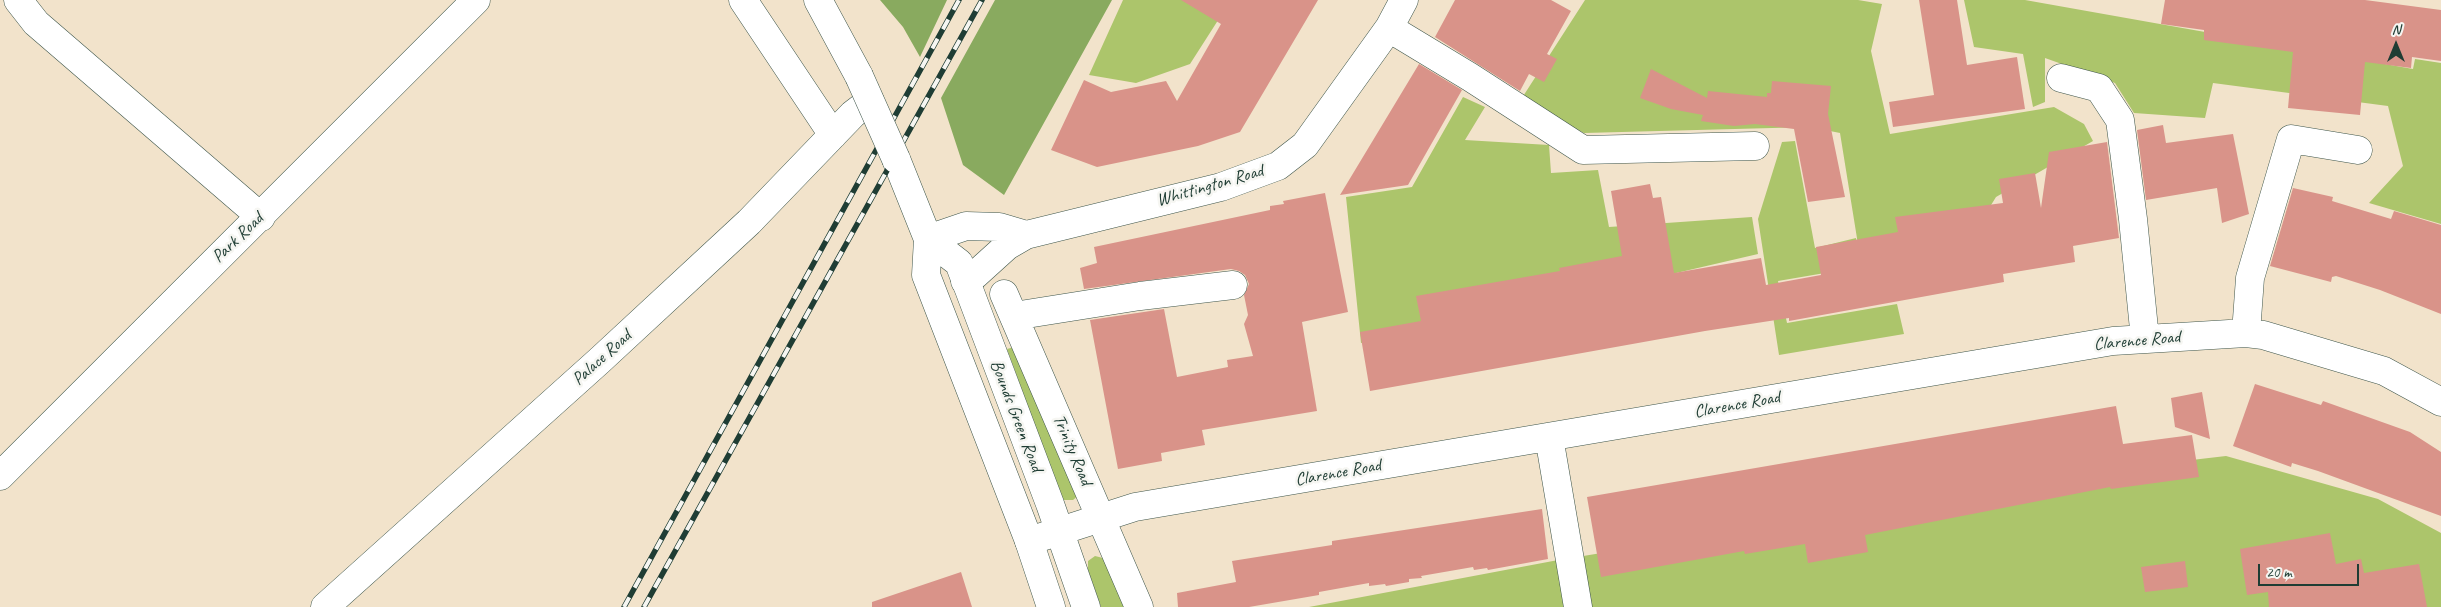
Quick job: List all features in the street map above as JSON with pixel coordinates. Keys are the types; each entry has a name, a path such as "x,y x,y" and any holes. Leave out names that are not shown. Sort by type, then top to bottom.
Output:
{"street":[{"path":"18,0 36,22 260,217"},
{"name":"Park Road","path":"4,465 260,217 476,0"},
{"path":"743,0 833,135"},
{"name":"Whittington Road","path":"965,281 975,275 1007,246 1026,235 1221,187 1278,166 1305,145 1389,28 1404,0"},
{"name":"Bounds Green Road","path":"827,5 859,76 861,108 918,214 928,239 926,274 1029,541 1051,607"},
{"path":"1389,28 1470,76 1583,150 1755,146"},
{"path":"2061,78 2099,88 2120,120 2133,219 2145,339"},
{"name":"Palace Road","path":"325,607 599,361 749,222 861,108"},
{"path":"2246,333 2250,278 2291,139 2358,150"},
{"path":"928,239 966,226 999,227 1026,235"},
{"name":"Bounds Green Road","path":"928,239 959,263 1086,607"},
{"name":"Trinity Road","path":"1139,607 1009,305 1140,296 1233,285"},
{"name":"Clarence Road","path":"1029,541 1059,530 1135,508 2113,341 2246,333 2263,335 2384,371 2441,402"},
{"path":"1549,437 1578,607"}],"green space":[{"path":"880,0 947,0 920,57 903,27"},
{"path":"995,0 1112,0 1004,195 963,165 941,98"},
{"path":"1123,0 1231,0 1190,64 1136,83 1089,75"},
{"path":"1585,0 1858,0 1882,4 1871,51 1890,134 2054,107 2084,124 2093,141 1996,197 1967,244 1861,263 1840,133 1810,127 1584,133 1520,101"},
{"path":"1964,0 2025,0 2413,69 2415,59 2441,63 2441,224 2369,203 2403,166 2388,106 2213,83 2205,118 2134,113 2115,83 2045,58 2045,102 2033,107 2023,54 1974,47"},
{"path":"1463,97 1485,107 1465,140 1549,145 1551,173 1598,170 1609,227 1752,217 1758,254 1418,333 1361,343 1346,197 1412,187"},
{"path":"1795,141 1815,248 1856,238 1860,267 1778,281 1787,323 1897,304 1904,334 1779,355 1758,219 1782,142"},
{"path":"1014,347 1079,495 1073,500 1064,500 1059,492 1007,349"},
{"path":"2226,456 2378,499 2441,533 2441,607 1309,607 1553,561 2097,471"},
{"path":"1095,556 1103,558 1127,607 1101,607 1088,570 1088,561"}],"building":[{"path":"1181,0 1318,0 1240,132 1198,146 1097,167 1051,150 1084,80 1111,92 1166,81 1177,101 1221,24"},
{"path":"1455,0 1551,0 1571,11 1547,54 1557,59 1544,82 1529,74 1520,91 1435,37"},
{"path":"1919,0 1957,0 1967,65 2017,57 2025,109 1893,127 1889,102 1934,95"},
{"path":"2165,0 2365,0 2441,10 2441,61 2412,57 2411,68 2365,62 2360,115 2288,108 2293,52 2204,40 2204,30 2161,24"},
{"path":"1419,64 1462,90 1408,185 1340,195"},
{"path":"1651,69 1707,98 1708,91 1767,97 1767,93 1771,93 1772,81 1831,86 1828,114 1845,197 1808,202 1794,129 1755,124 1734,126 1701,121 1703,115 1671,109 1640,98"},
{"path":"2163,125 2166,143 2233,134 2249,214 2222,223 2217,188 2146,200 2137,130"},
{"path":"2107,142 2119,238 2073,246 2075,262 2003,274 2004,282 1789,321 1789,318 1705,331 1370,391 1360,332 1421,321 1416,296 1560,271 1559,268 1622,256 1611,191 1650,184 1653,198 1661,197 1674,273 1761,258 1766,285 1821,275 1816,247 1898,232 1895,217 2003,203 1999,179 2035,173 2041,208 2049,152"},
{"path":"2293,188 2333,197 2332,201 2391,219 2394,211 2441,225 2441,314 2380,290 2336,276 2332,277 2331,282 2270,266"},
{"path":"1325,193 1348,312 1302,322 1317,411 1202,430 1205,445 1161,453 1162,461 1118,469 1090,320 1164,309 1177,377 1228,367 1227,360 1253,356 1244,324 1248,315 1244,295 1249,284 1245,275 1231,269 1084,289 1080,268 1097,263 1094,247 1270,210 1270,206 1284,204 1283,201"},
{"path":"2255,384 2321,405 2323,401 2410,432 2441,452 2441,516 2318,471 2292,463 2291,467 2233,446"},
{"path":"2202,392 2210,439 2175,427 2171,398"},
{"path":"2116,406 2123,444 2192,435 2199,477 2111,489 2110,487 1865,535 1868,552 1808,563 1805,544 1745,554 1744,551 1601,577 1587,497"},
{"path":"1542,509 1548,559 1488,570 1487,568 1474,570 1473,567 1421,576 1422,578 1409,579 1409,582 1386,586 1385,584 1369,586 1369,583 1319,592 1319,595 1249,607 1178,607 1177,593 1236,582 1232,561 1332,545 1332,541"},
{"path":"2330,533 2336,564 2361,559 2364,573 2419,564 2427,607 2269,607 2268,592 2247,595 2240,549"},
{"path":"2185,561 2188,587 2145,592 2141,567"},
{"path":"961,572 972,607 872,607 872,602"}],"railway":[{"path":"624,607 959,0"},
{"path":"644,607 982,0"}]}
